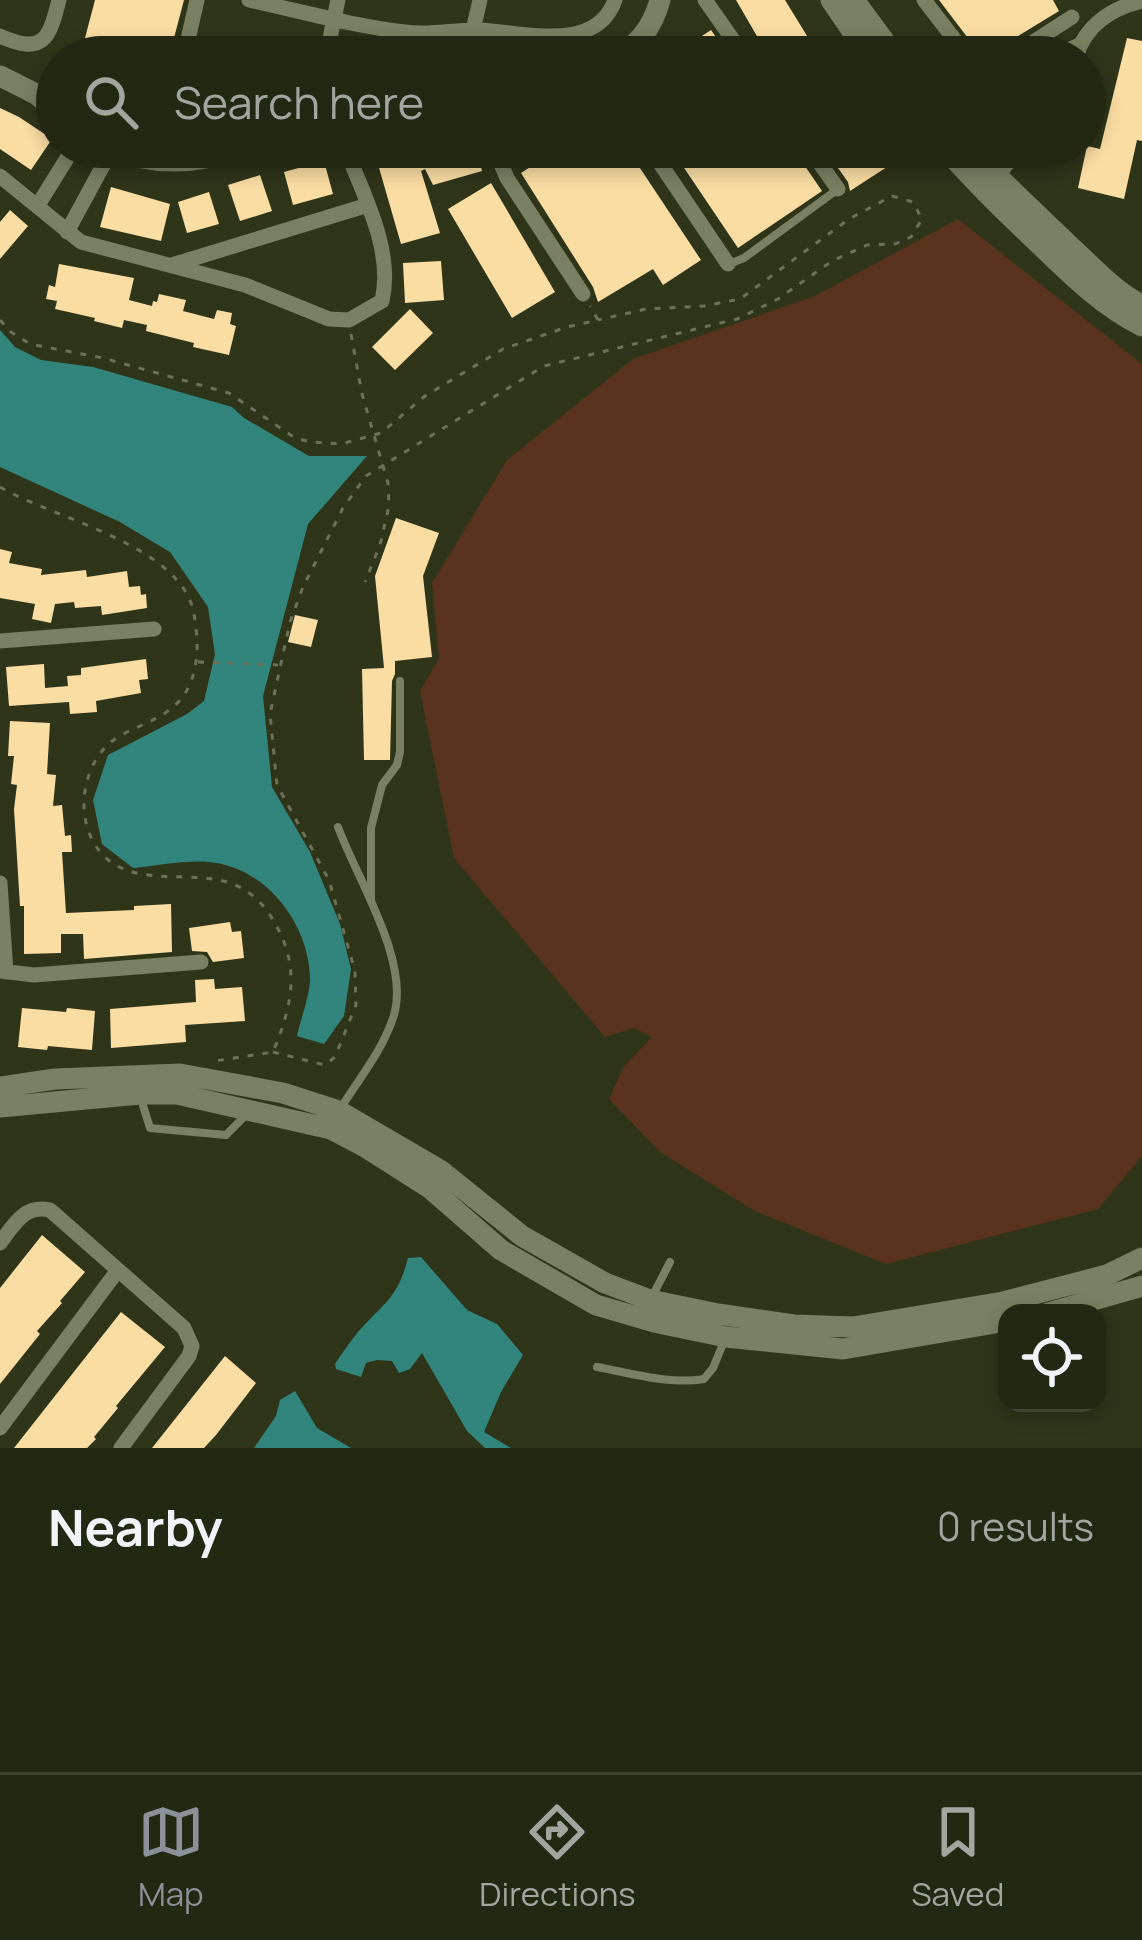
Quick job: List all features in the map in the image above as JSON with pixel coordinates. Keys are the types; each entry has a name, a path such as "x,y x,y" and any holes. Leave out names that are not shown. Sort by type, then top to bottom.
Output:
{"street":[{"path":"45,36 52,29 59,0"},
{"path":"189,36 197,0"},
{"path":"248,0 406,32 473,30 556,36 596,26 610,13 615,0"},
{"path":"330,36 338,0"},
{"path":"473,30 480,0"},
{"path":"643,36 660,0"},
{"path":"705,0 730,36"},
{"path":"831,0 856,36"},
{"path":"854,0 881,36"},
{"path":"923,0 951,36"},
{"path":"1089,0 1102,17"},
{"path":"1088,36 1102,17 1142,1"},
{"path":"1043,36 1072,17"},
{"path":"0,36 36,45"},
{"path":"0,76 36,94"},
{"path":"38,205 61,168"},
{"path":"67,232 100,168"},
{"path":"0,176 81,242 245,285 329,319 349,320 382,301 384,290 384,258 353,168"},
{"path":"503,168 583,294"},
{"path":"663,168 728,264"},
{"path":"823,168 838,189"},
{"path":"981,168 1074,278 1121,316 1142,326"},
{"path":"991,184 1004,168"},
{"path":"991,184 1142,305"},
{"path":"171,265 368,205"},
{"path":"0,641 154,629"},
{"path":"0,883 3,971 34,975 201,962"},
{"path":"0,1087 56,1078 180,1074 283,1093 440,1170 522,1236 604,1282 650,1300 718,1314 853,1327 1003,1302 1107,1275 1142,1258"},
{"path":"0,1107 177,1094 335,1120 365,1147 431,1189 501,1250 596,1305 654,1322 726,1337 843,1349 998,1323"},
{"path":"0,1243 22,1214 50,1210 184,1328 190,1357 121,1448"},
{"path":"0,1428 118,1270"},
{"path":"1079,1304 1142,1286"}],"lane":[{"path":"728,264 744,258 838,189"},
{"path":"371,902 371,828 382,784 397,765 400,752 400,681"},
{"path":"335,1120 379,1049 394,1013 397,972 338,827"},
{"path":"140,1094 150,1127 226,1135 251,1109"},
{"path":"650,1300 670,1262"},
{"path":"597,1367 672,1381 704,1379 726,1337"}],"path":[{"path":"0,320 30,344 103,358 229,393 296,438 341,444 382,433 425,396 503,350 567,327 646,309 740,299 849,219 892,196 913,202 922,219 910,237 895,244 867,244 737,320 544,366 366,476 343,508 303,587 277,665 270,714 277,785 329,880 355,970 356,1005 335,1057 325,1065 273,1052 216,1059 207,1079"},
{"path":"583,294 598,320"},
{"path":"349,320 362,394 388,483 389,506 380,545 365,582"},
{"path":"0,487 142,553 177,580 192,604 196,662 188,689 174,706 116,738 94,760 84,794 86,819 93,842 121,869 143,877 178,875 230,883 260,900 284,936 293,970 285,1023 273,1052"},
{"path":"196,662 277,665"}],"shaded area":[{"path":"958,219 1142,364 1142,1156 1098,1209 886,1264 755,1211 660,1152 609,1099 624,1066 652,1037 634,1028 605,1037 454,858 420,691 439,658 432,583 507,460 633,359 815,296"}],"water":[{"path":"0,330 15,347 41,360 93,367 232,407 309,456 367,456 308,524 263,696 272,787 310,852 340,924 351,969 344,1016 324,1044 297,1036 310,980 308,959 293,920 266,887 248,874 208,862 133,868 102,844 93,800 108,755 204,701 215,654 208,607 170,552 120,522 0,467"},
{"path":"421,1257 467,1310 497,1324 523,1355 484,1432 511,1448 485,1448 467,1431 422,1353 410,1369 399,1373 392,1361 377,1360 366,1363 361,1377 336,1369 352,1340 394,1292 408,1258"},
{"path":"295,1391 317,1428 351,1448 254,1448 276,1416 280,1400"}],"building":[{"path":"95,0 184,0 175,36 86,36"},
{"path":"736,0 785,0 807,36 757,36"},
{"path":"939,0 1053,0 1059,11 1018,36 966,36"},
{"path":"1127,38 1142,41 1142,141 1137,140 1124,199 1078,188 1082,168 1106,168 1106,124"},
{"path":"0,108 36,128 36,163 31,170 0,149"},
{"path":"326,168 333,194 293,205 284,172"},
{"path":"379,168 481,168 433,185 425,169 421,171 440,233 401,244"},
{"path":"529,168 640,168 701,260 663,285 653,269 598,302 521,173"},
{"path":"684,168 806,168 822,191 738,248"},
{"path":"838,168 885,168 850,191"},
{"path":"260,175 272,211 240,221 228,185"},
{"path":"491,183 555,292 512,318 448,209"},
{"path":"111,187 170,204 161,241 100,227"},
{"path":"209,192 219,224 187,233 178,202"},
{"path":"10,210 28,226 0,259 0,222"},
{"path":"441,261 444,300 405,303 403,263"},
{"path":"59,264 134,278 129,300 152,306 159,294 186,300 183,311 214,319 217,310 232,313 230,324 236,326 229,355 146,331 147,325 124,320 122,328 55,309 57,301 46,299 49,285 55,287"},
{"path":"410,309 433,333 395,370 372,347"},
{"path":"396,518 439,533 423,576 432,657 395,661 390,760 364,760 362,669 384,668 375,576"},
{"path":"0,549 12,552 9,563 42,569 41,575 86,570 87,577 127,571 129,587 140,586 147,608 102,615 101,606 75,608 74,602 55,604 51,623 32,619 35,604 0,598"},
{"path":"295,615 318,620 311,647 288,642"},
{"path":"146,659 148,679 139,680 141,693 96,701 97,712 70,714 69,702 9,706 6,667 44,664 45,688 68,686 67,676 81,675 81,668"},
{"path":"10,721 50,723 47,774 56,775 53,806 62,805 65,836 71,835 72,852 62,852 66,913 171,904 172,952 84,959 83,934 61,934 61,953 24,954 14,809 17,785 11,784 14,756 8,756"},
{"path":"230,922 232,932 241,931 244,958 213,962 207,952 192,951 189,928"},
{"path":"214,979 215,989 242,987 245,1021 185,1025 186,1042 111,1048 110,1009 196,1002 195,980"},
{"path":"22,1008 95,1011 92,1050 18,1047"},
{"path":"42,1235 85,1272 0,1384 0,1288"},
{"path":"121,1312 165,1347 116,1406 96,1439 87,1448 14,1448"},
{"path":"225,1356 256,1383 216,1435 204,1448 152,1448"}]}
